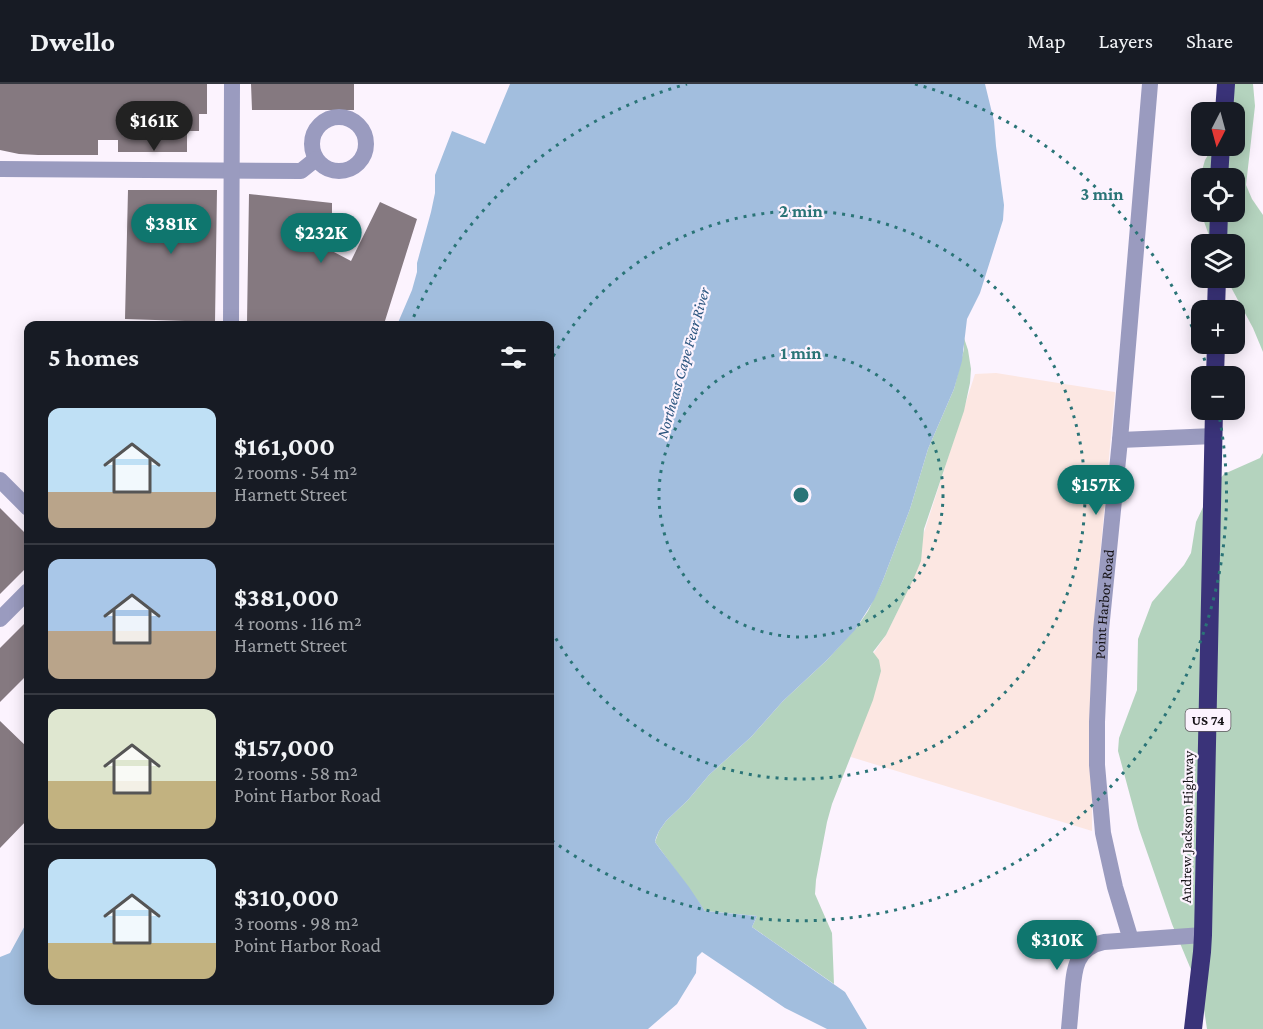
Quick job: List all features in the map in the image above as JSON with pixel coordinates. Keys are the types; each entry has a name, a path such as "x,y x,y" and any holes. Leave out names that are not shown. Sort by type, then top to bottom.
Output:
{"highway":[{"path":"1225,102 1226,84"},
{"name":"Andrew Jackson Highway","path":"1193,1029 1203,934 1214,420"}],"street":[{"path":"231,321 232,84"},
{"name":"Point Harbor Road","path":"1131,940 1115,887 1100,813 1097,723 1101,630 1120,440 1150,84"},
{"path":"0,169 301,171 316,159"},
{"path":"1120,440 1214,435"},
{"path":"0,480 24,502"},
{"path":"0,619 24,595"},
{"path":"1069,1029 1075,968 1084,951 1096,944 1203,934"}],"shaded area":[{"path":"996,373 1115,392 1093,633 1092,831 851,757 864,667 886,635 901,604 975,374"}],"green space":[{"path":"1228,84 1253,84 1255,106 1246,185 1263,215 1263,352 1245,313 1245,300 1238,300 1231,288 1245,288 1245,234 1208,234 1204,222 1245,222 1245,168 1203,168 1207,156 1245,156 1245,102 1233,102"},
{"path":"964,338 971,369 964,411 924,529 921,561 886,635 873,652 879,660 881,671 873,700 827,822 815,894 832,933 834,984 752,927 757,916 705,911 655,842 666,821 709,775 751,737 783,701 827,660 857,627 868,611 883,580 910,509 928,449 954,389 964,349"},
{"path":"1263,453 1263,1029 1207,1029 1202,996 1172,924 1139,829 1118,751 1119,738 1137,690 1138,639 1152,602 1184,565 1191,553 1196,522 1212,488 1224,474 1260,458"}],"water":[{"name":"Northeast Cape Fear River","path":"510,84 985,84 994,121 1004,205 1003,220 980,293 967,319 962,361 954,389 928,449 910,509 883,580 874,600 855,630 783,701 751,737 709,775 666,821 655,842 705,911 757,916 752,927 845,992 867,1029 827,1029 785,1008 702,952 697,957 696,973 677,1004 648,1029 0,1029 0,957 10,953 24,927 24,1005 554,1005 554,321 399,321 417,272 417,263 435,193 435,175 452,131 485,144"}],"building":[{"path":"0,84 207,84 207,114 199,114 199,131 187,131 187,152 118,152 118,140 98,140 98,155 19,154 0,150"},
{"path":"251,84 354,84 354,110 252,110"},
{"path":"128,190 217,190 215,321 125,319"},
{"path":"249,194 332,203 332,251 351,261 380,202 417,219 385,321 247,321"},
{"path":"0,508 24,532 24,570 0,594"},
{"path":"24,624 24,678 0,702 0,648"},
{"path":"0,721 24,744 24,823 0,848"}]}
